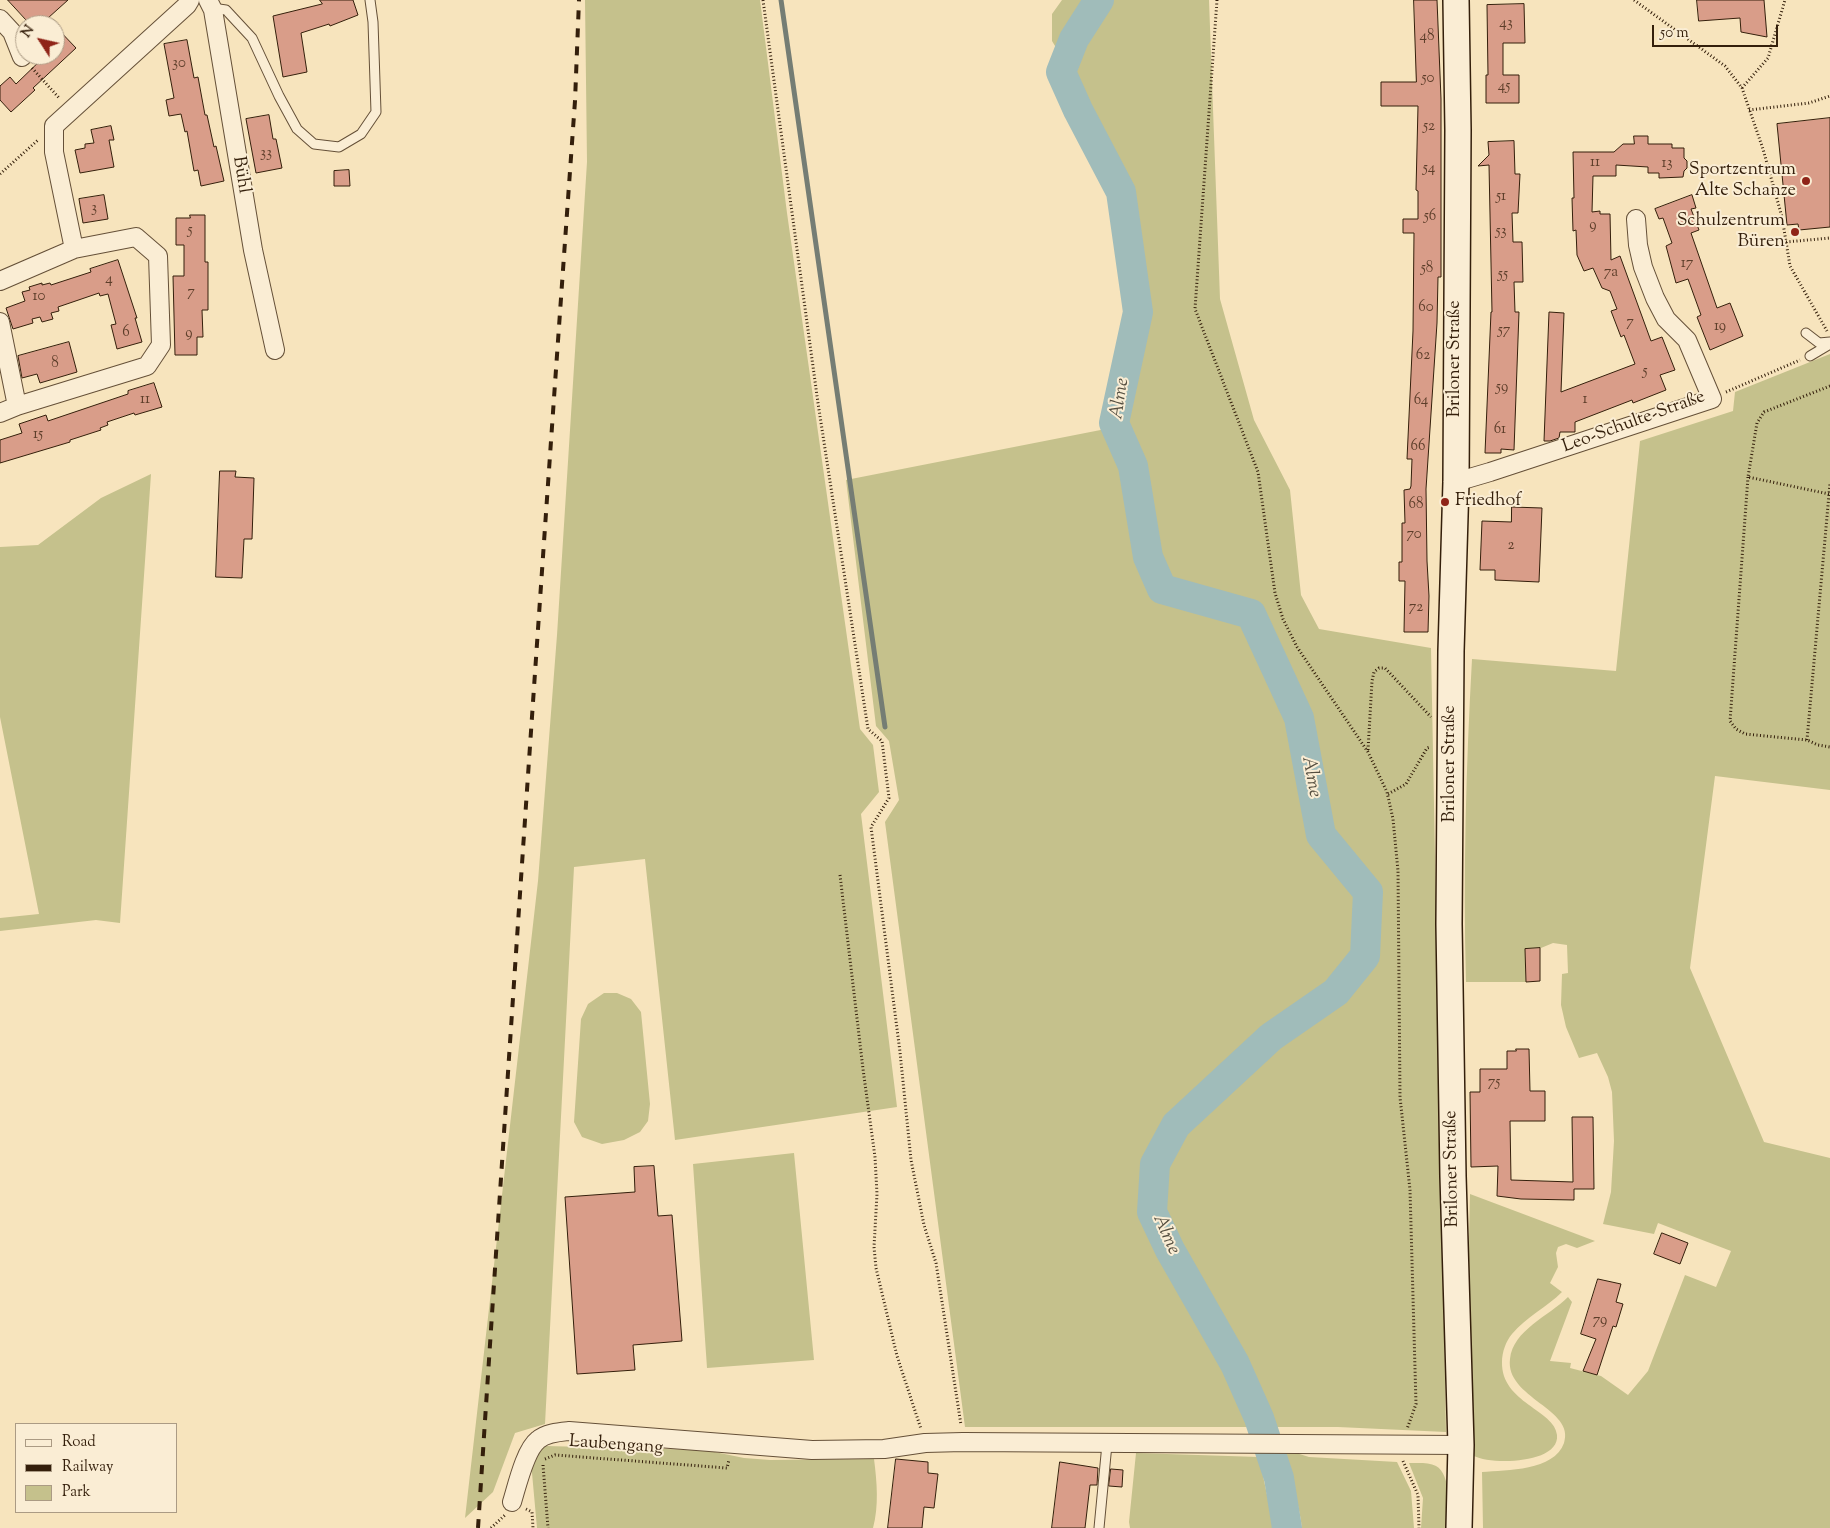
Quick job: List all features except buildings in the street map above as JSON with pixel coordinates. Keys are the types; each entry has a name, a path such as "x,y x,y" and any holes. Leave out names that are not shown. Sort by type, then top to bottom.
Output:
{"main road":[{"name":"Briloner Straße","path":"1456,0 1458,130 1456,482 1451,718 1450,924 1452,1176 1461,1445 1460,1528"}],"street":[{"path":"74,249 54,152 54,126 187,5 190,0"},
{"name":"Bühl","path":"210,4 253,250 275,350"},
{"path":"0,19 12,32 15,40"},
{"name":"Leo-Schulte-Straße","path":"1456,482 1712,399 1687,340 1666,319 1654,298 1643,267 1638,245 1636,219"},
{"path":"0,281 74,249 136,237 158,256 161,345 147,366 0,413"},
{"path":"0,322 17,406"},
{"path":"512,1502 526,1457 538,1440 552,1433 569,1431 812,1450 884,1449 963,1442 1461,1445"}],"lane":[{"path":"210,4 226,10 252,38 279,96 297,129 314,144 339,146 361,134 376,112 373,22 370,0"},
{"path":"1806,333 1819,343 1830,343"},
{"path":"1810,356 1830,343"},
{"path":"1099,1528 1107,1444"}],"path":[{"path":"764,0 818,403 866,719 868,729 882,742 889,798 871,827 900,1052 911,1160 924,1225 936,1263 963,1442"},
{"path":"1217,0 1195,309 1258,472 1275,593 1282,619 1297,647 1368,752 1388,792 1393,819 1398,871 1400,1097 1410,1190 1416,1404 1407,1427 1403,1445 1418,1495 1419,1528"},
{"path":"1634,0 1724,66 1742,88 1774,186 1782,217 1790,266 1830,337"},
{"path":"1742,88 1768,58 1785,0"},
{"path":"29,65 71,110"},
{"path":"1749,110 1809,103 1830,96"},
{"path":"0,174 54,126"},
{"path":"1786,242 1830,238"},
{"path":"1712,399 1733,388 1810,356"},
{"path":"1830,386 1764,412 1756,423 1748,477 1730,720 1736,729 1745,734 1807,740 1818,745 1830,747"},
{"path":"1748,477 1829,494"},
{"path":"1807,740 1830,483"},
{"path":"1368,752 1372,681 1374,672 1379,668 1385,668 1393,675 1431,718 1451,718"},
{"path":"1388,794 1406,784 1427,748"},
{"path":"840,875 875,1157 877,1194 874,1247 876,1268 897,1356 925,1444"},
{"name":"Laubengang","path":"548,1526 543,1466 548,1457 556,1455 727,1468 732,1445"}],"green space":[{"path":"585,0 760,0 787,213 860,729 873,745 879,792 861,814 897,1107 675,1140 645,859 574,867 545,1424 515,1433 493,1492 465,1518 538,881 557,635 587,162"},
{"path":"1062,0 1209,0 1220,299 1254,420 1290,490 1301,595 1319,629 1431,648 1446,1432 1338,1427 965,1427 885,822 899,800 889,741 876,726 846,480 1126,425 1146,315 1128,190 1076,80 1052,41 1052,14"},
{"path":"1830,354 1830,790 1715,776 1690,968 1764,1142 1830,1158 1830,1528 1483,1528 1482,1472 1516,1469 1540,1464 1559,1452 1564,1443 1565,1431 1560,1421 1518,1384 1511,1372 1510,1359 1513,1349 1525,1332 1568,1297 1572,1302 1550,1361 1571,1363 1570,1368 1601,1376 1628,1395 1648,1371 1685,1275 1716,1287 1731,1251 1658,1223 1654,1234 1603,1224 1611,1192 1614,1141 1612,1092 1608,1077 1597,1053 1579,1058 1566,1027 1561,1005 1562,974 1568,973 1567,945 1553,943 1541,948 1525,949 1526,982 1466,982 1466,820 1472,659 1616,671 1640,441 1733,411 1735,392"},
{"path":"151,474 120,923 96,920 0,931 0,918 39,914 0,717 0,547 38,545 101,498"},
{"path":"604,993 617,993 631,999 641,1012 650,1104 648,1121 640,1132 624,1140 602,1144 582,1137 574,1122 581,1019 588,1004"},
{"path":"794,1153 814,1360 707,1368 693,1164"},
{"path":"1470,1194 1595,1241 1577,1248 1566,1244 1558,1247 1556,1253 1558,1267 1550,1283 1562,1292 1512,1334 1504,1351 1502,1362 1504,1376 1510,1387 1518,1397 1554,1426 1557,1435 1555,1445 1548,1452 1537,1457 1523,1460 1495,1461 1474,1456 1468,1277"},
{"path":"546,1446 705,1450 744,1458 770,1460 874,1459 877,1494 873,1528 537,1528 531,1462 538,1452"},
{"path":"1290,1451 1309,1457 1397,1462 1411,1491 1414,1528 1302,1528 1297,1499 1284,1452"},
{"path":"1136,1453 1259,1457 1274,1528 1130,1528"},
{"path":"1409,1463 1430,1464 1441,1470 1445,1477 1449,1494 1450,1528 1421,1528 1423,1498"}],"waterway":[{"path":"781,0 885,727"},
{"name":"Alme","path":"1099,0 1074,39 1061,72 1078,110 1121,192 1138,312 1114,423 1133,466 1148,557 1162,589 1251,614 1299,718 1321,835 1368,892 1365,956 1336,992 1271,1037 1176,1125 1155,1164 1152,1212 1170,1250 1235,1364 1259,1418 1279,1478 1287,1528"}],"railway":[{"path":"478,1528 525,814 575,101 579,0"}],"place":[{"name":"Sportzentrum Alte Schanze","path":"1806,181"},
{"name":"Schulzentrum Büren","path":"1795,232"},
{"name":"Friedhof","path":"1445,502"}]}
